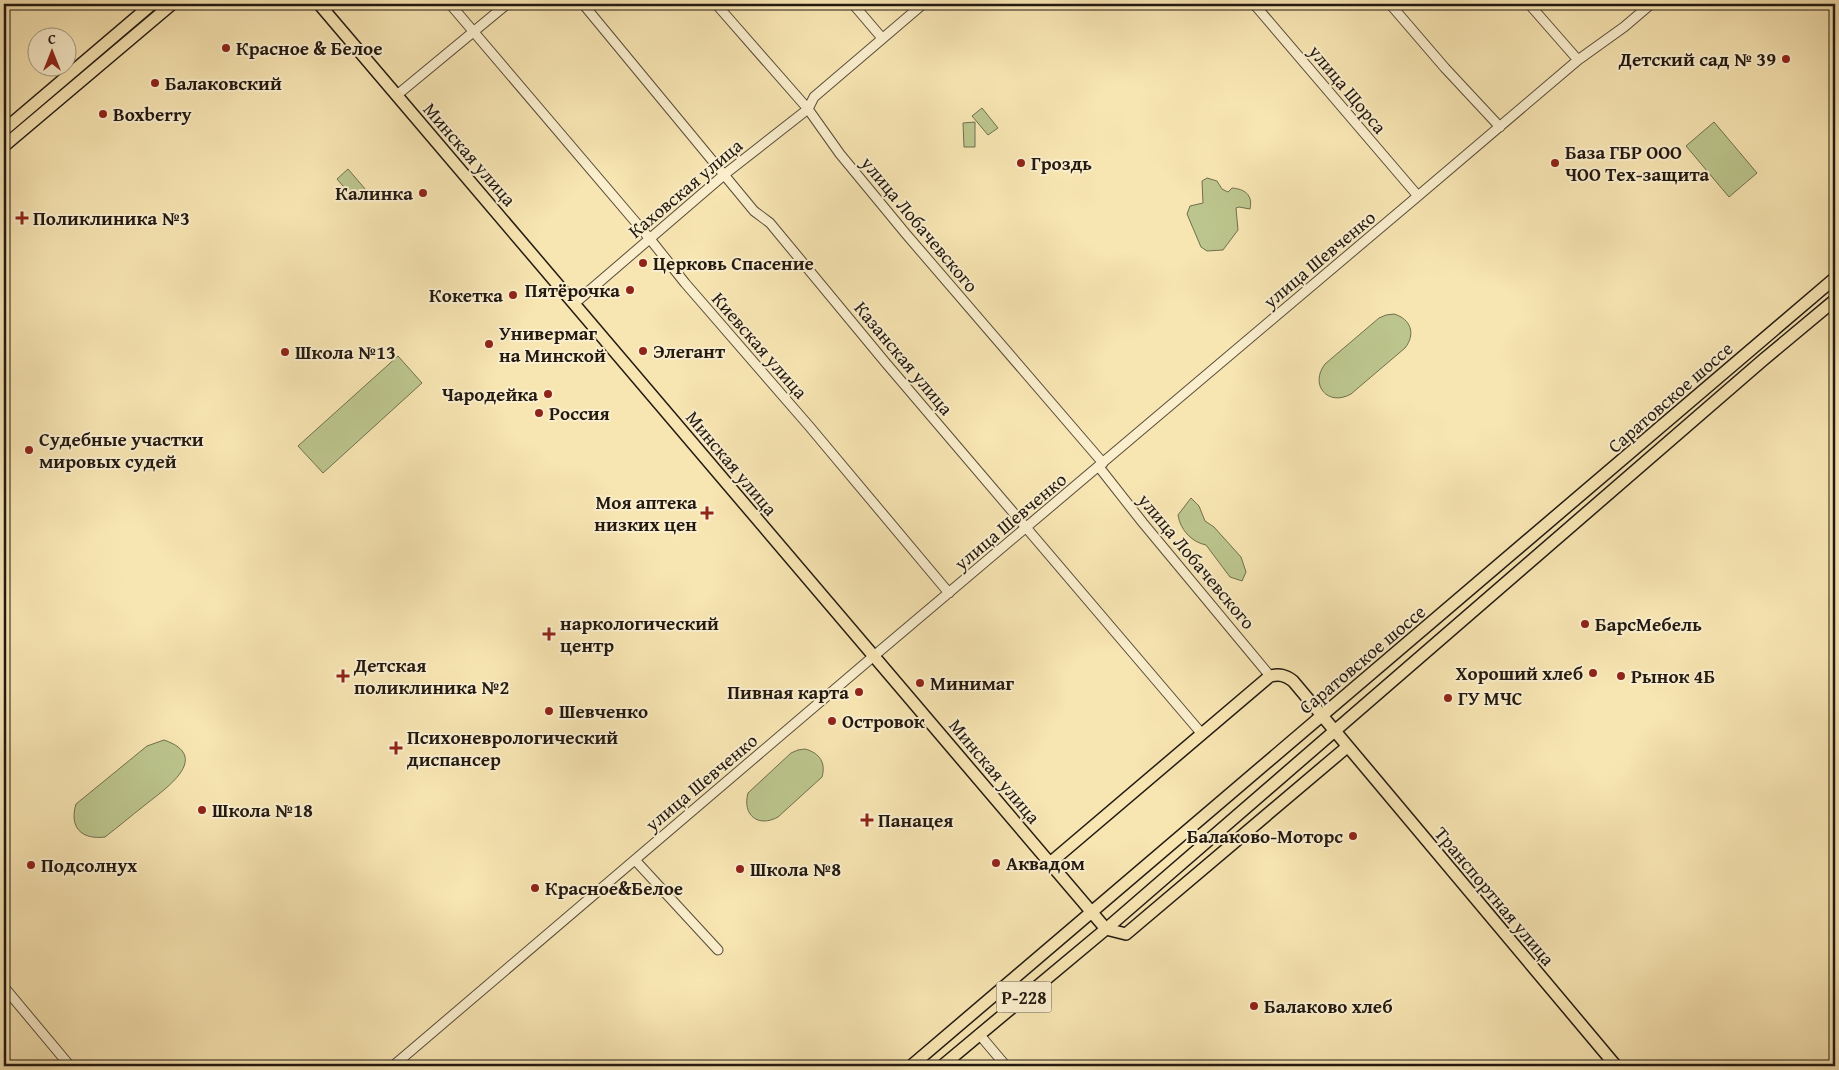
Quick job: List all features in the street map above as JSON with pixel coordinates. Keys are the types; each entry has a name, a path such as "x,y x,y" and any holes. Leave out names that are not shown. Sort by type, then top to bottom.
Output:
{"main road":[{"path":"4,130 152,4"},
{"path":"4,146 172,4"},
{"name":"Минская улица","path":"319,4 1106,929"},
{"name":"Саратовское шоссе","path":"911,1066 1835,278"},
{"name":"Саратовское шоссе","path":"942,1066 1106,929 1835,300"},
{"name":"Транспортная улица","path":"1270,676 1278,674 1286,676 1293,681 1321,717 1616,1066"},
{"path":"1050,863 1270,676"},
{"path":"1106,929 1126,934 1347,747"}],"street":[{"name":"Киевская улица","path":"450,4 949,593"},
{"path":"397,95 507,4"},
{"name":"Казанская улица","path":"583,4 754,211 770,223 1202,734"},
{"name":"улица Лобачевского","path":"716,4 808,109 840,154 1101,465 1143,523 1270,676"},
{"path":"853,4 882,38"},
{"name":"Каховская улица","path":"575,303 725,174 808,109 814,97 923,4"},
{"name":"улица Щорса","path":"1254,4 1418,196"},
{"path":"1390,4 1445,68 1500,127"},
{"path":"1530,4 1578,60"},
{"name":"улица Шевченко","path":"393,1066 874,655 1578,60 1624,27 1651,4"},
{"path":"799,99 814,97"},
{"path":"635,860 718,950"},
{"path":"4,988 70,1066"},
{"path":"979,1034 1006,1066"}],"green space":[{"path":"982,108 998,128 988,135 972,116"},
{"path":"975,122 975,147 964,147 963,123"},
{"path":"1714,122 1757,173 1729,197 1686,146"},
{"path":"348,169 366,190 355,200 337,179"},
{"path":"1207,178 1217,181 1222,189 1228,192 1232,188 1244,191 1249,196 1251,204 1250,209 1236,208 1238,230 1223,250 1207,251 1201,247 1187,214 1190,206 1203,203 1202,181"},
{"path":"1394,314 1404,319 1410,328 1410,337 1405,348 1351,394 1335,398 1323,392 1319,379 1325,364 1379,318"},
{"path":"398,356 422,383 323,473 298,446"},
{"path":"1191,498 1199,506 1205,521 1214,527 1241,557 1246,572 1242,581 1230,577 1206,545 1191,538 1184,530 1178,515"},
{"path":"164,740 178,747 185,755 185,764 173,782 105,837 83,834 74,819 76,804 147,746"},
{"path":"805,749 815,753 821,759 823,767 822,777 778,817 764,821 753,817 747,808 748,793 791,753"}],"place":[{"name":"Красное & Белое","path":"226,48"},
{"name":"Детский сад № 39","path":"1786,59"},
{"name":"Балаковский","path":"155,83"},
{"name":"Boxberry","path":"103,114"},
{"name":"Гроздь","path":"1021,163"},
{"name":"База ГБР ООО ЧОО Тех-защита","path":"1555,163"},
{"name":"Калинка","path":"423,193"},
{"name":"Поликлиника №3","path":"22,218"},
{"name":"Церковь Спасение","path":"643,263"},
{"name":"Пятёрочка","path":"630,290"},
{"name":"Кокетка","path":"513,295"},
{"name":"Универмаг на Минской","path":"489,344"},
{"name":"Элегант","path":"643,351"},
{"name":"Школа №13","path":"285,352"},
{"name":"Чародейка","path":"548,394"},
{"name":"Россия","path":"539,413"},
{"name":"Судебные участки мировых судей","path":"29,450"},
{"name":"Моя аптека низких цен","path":"707,513"},
{"name":"БарсМебель","path":"1585,624"},
{"name":"наркологический центр","path":"549,634"},
{"name":"Хороший хлеб","path":"1593,673"},
{"name":"Детская поликлиника №2","path":"343,676"},
{"name":"Рынок 4Б","path":"1621,676"},
{"name":"Минимаг","path":"920,683"},
{"name":"Пивная карта","path":"859,692"},
{"name":"ГУ МЧС","path":"1448,698"},
{"name":"Шевченко","path":"549,711"},
{"name":"Островок","path":"832,721"},
{"name":"Психоневрологический диспансер","path":"396,748"},
{"name":"Школа №18","path":"202,810"},
{"name":"Панацея","path":"867,820"},
{"name":"Балаково-Моторс","path":"1353,836"},
{"name":"Аквадом","path":"996,863"},
{"name":"Подсолнух","path":"31,865"},
{"name":"Школа №8","path":"740,869"},
{"name":"Красное&Белое","path":"535,888"},
{"name":"Балаково хлеб","path":"1254,1006"}]}
